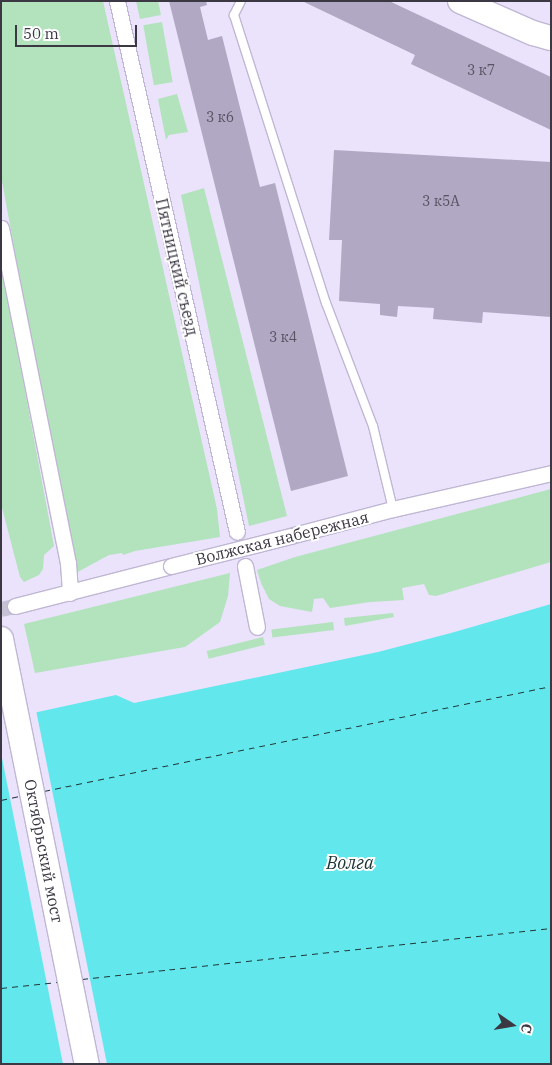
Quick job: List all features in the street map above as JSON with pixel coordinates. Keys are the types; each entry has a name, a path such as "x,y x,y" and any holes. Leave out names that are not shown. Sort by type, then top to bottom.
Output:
{"main road":[{"path":"460,1 533,33 551,38"},
{"name":"Октябрьский мост","path":"1,639 88,1064"}],"street":[{"name":"Пятницкий съезд","path":"117,1 237,532"},
{"path":"1,228 68,563 70,593"},
{"name":"Волжская набережная","path":"15,606 393,509 551,473"},
{"path":"245,566 257,626"}],"lane":[{"path":"241,1 234,15 326,303 373,426 393,509"}],"shaded area":[{"path":"1,1 103,1 217,509 220,537 135,551 123,555 122,553 109,555 74,574 1,176"},
{"path":"136,1 158,1 161,15 140,19"},
{"path":"162,22 173,82 154,85 143,25"},
{"path":"177,94 188,132 169,135 166,140 158,99"},
{"path":"204,188 287,516 249,526 181,195"},
{"path":"1,262 54,546 44,555 43,569 39,575 24,582 20,577 1,504"},
{"path":"551,489 551,562 436,596 429,595 424,584 402,588 404,600 370,602 330,608 323,598 314,599 312,612 280,606 269,599 257,570 295,557"},
{"path":"230,573 228,596 220,622 185,647 35,673 24,624"},
{"path":"393,613 394,617 345,626 344,618"},
{"path":"333,622 334,630 272,637 271,630"},
{"path":"263,637 265,645 209,659 207,651"}],"water":[{"name":"Волга","path":"551,604 551,1064 1,1064 1,720 116,695 134,703 378,652"}],"pier":[{"path":"36,710 107,1064 63,1064 1,753 1,717"}],"building":[{"path":"169,1 206,1 207,5 200,7 208,40 222,36 260,187 275,183 348,476 291,491"},
{"path":"302,1 389,1 551,77 551,130 411,64 415,55"},
{"path":"334,150 551,162 551,317 483,312 482,323 433,319 434,308 398,306 397,317 380,315 380,304 339,301 342,240 329,240"}],"ferry route":[{"path":"44,791 551,686"},
{"path":"1,800 20,796"},
{"path":"82,979 551,928"},
{"path":"1,988 58,982"}],"tunnel":[{"path":"1,609 15,606"}]}
